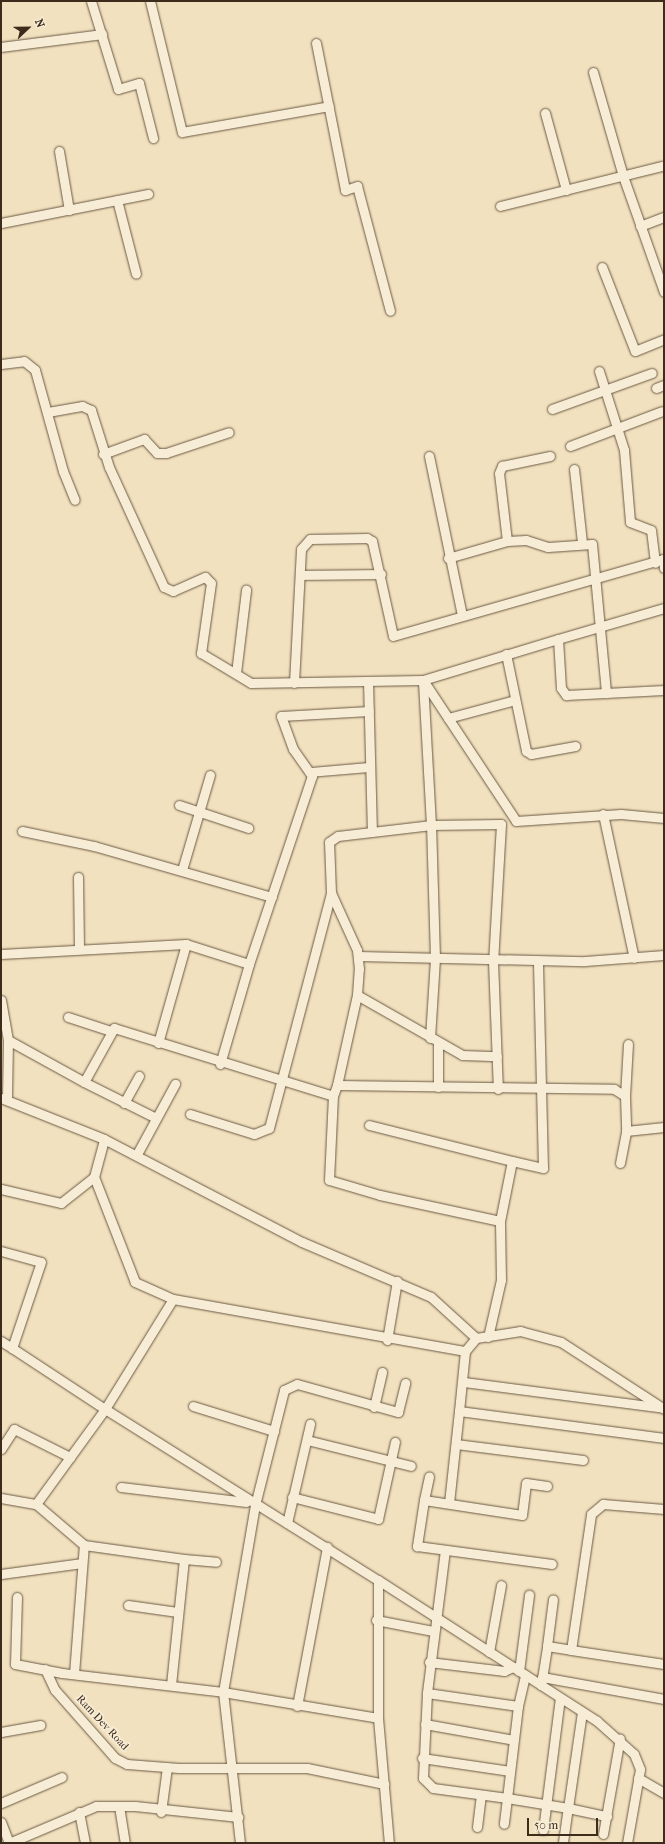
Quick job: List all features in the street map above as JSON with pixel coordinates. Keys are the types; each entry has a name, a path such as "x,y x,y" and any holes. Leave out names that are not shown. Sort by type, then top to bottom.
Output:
{"street":[{"path":"91,1 118,89 139,83 153,138"},
{"path":"150,1 182,132 329,106"},
{"path":"1,47 102,34"},
{"path":"316,43 346,190 357,186 390,310"},
{"path":"592,72 623,176 664,292"},
{"path":"545,113 566,190"},
{"path":"59,150 69,210"},
{"path":"500,206 662,166"},
{"path":"1,223 148,194"},
{"path":"117,200 136,274"},
{"path":"640,226 664,218"},
{"path":"602,267 635,351 664,339"},
{"path":"1,364 24,361 32,364 40,380 63,471 75,500"},
{"path":"294,683 300,575 304,543 327,538 367,538 375,546 393,636 598,578 661,562 651,530 630,522 627,465 618,428 599,371"},
{"path":"552,409 652,373"},
{"path":"48,412 82,406 91,410 103,454 164,587 173,590 205,577 211,583 201,653 251,683 423,680 664,608"},
{"path":"570,446 662,411"},
{"path":"103,454 144,438 157,453 166,453 229,432"},
{"path":"428,456 448,558 462,616"},
{"path":"507,541 499,473 502,466 550,456"},
{"path":"574,469 582,543"},
{"path":"448,558 507,541 526,540 548,547 582,543 594,546 602,626 606,693"},
{"path":"300,575 381,574"},
{"path":"236,673 246,590"},
{"path":"558,639 564,694 664,690"},
{"path":"506,654 528,753 575,746"},
{"path":"423,680 516,821 603,814 664,818"},
{"path":"423,680 431,825 435,958 434,1040 438,1087"},
{"path":"368,681 372,832"},
{"path":"448,718 515,700"},
{"path":"220,1064 249,964 312,776 293,748 281,716 369,711"},
{"path":"310,772 370,767"},
{"path":"182,870 210,774"},
{"path":"179,805 199,814 248,828"},
{"path":"603,814 634,958"},
{"path":"190,1114 260,1134 269,1128 331,893 329,842 338,836 431,825 501,824 493,961 498,1089"},
{"path":"22,831 182,870 272,896"},
{"path":"78,877 79,948"},
{"path":"331,893 358,956 357,995 333,1096 329,1180 380,1195 500,1221"},
{"path":"1,954 79,948 186,944 249,964"},
{"path":"158,1043 186,944"},
{"path":"358,956 493,961 538,961 634,958 664,955"},
{"path":"369,1125 543,1168 538,961"},
{"path":"357,995 462,1055 497,1056"},
{"path":"1,1000 8,1040 4,1099 104,1139 137,1154 302,1242 431,1296 476,1338"},
{"path":"68,1017 111,1031"},
{"path":"84,1082 114,1028 220,1064 333,1096"},
{"path":"8,1040 84,1082 156,1118"},
{"path":"620,1163 626,1131 625,1096 628,1044"},
{"path":"124,1103 139,1076"},
{"path":"137,1154 175,1084"},
{"path":"337,1084 498,1089 614,1089 625,1096"},
{"path":"626,1131 664,1127"},
{"path":"104,1139 94,1177 135,1282 173,1299 388,1340 465,1351"},
{"path":"488,1337 501,1280 500,1221 512,1161"},
{"path":"1,1189 61,1203 94,1177"},
{"path":"1,1251 41,1262 12,1348"},
{"path":"388,1340 397,1281"},
{"path":"36,1504 105,1409 173,1299"},
{"path":"449,1503 459,1411 464,1382 465,1351 476,1338 520,1331 561,1342 664,1408"},
{"path":"1,1341 105,1409 255,1504 327,1547 519,1671 541,1681 664,1699"},
{"path":"374,1407 382,1372"},
{"path":"464,1382 664,1408"},
{"path":"240,1843 223,1692 255,1504 284,1390 293,1383 374,1407 398,1412 405,1384"},
{"path":"193,1406 274,1431"},
{"path":"459,1411 664,1438"},
{"path":"286,1523 310,1424"},
{"path":"1,1449 14,1429 70,1457"},
{"path":"307,1440 411,1466"},
{"path":"292,1497 376,1520 381,1516 395,1442"},
{"path":"456,1444 583,1460"},
{"path":"429,1477 417,1546 552,1564"},
{"path":"424,1500 522,1515 526,1483 547,1486"},
{"path":"121,1487 255,1504"},
{"path":"1,1498 36,1504 84,1546 216,1562"},
{"path":"571,1650 591,1514 603,1504 664,1509"},
{"path":"74,1674 84,1546"},
{"path":"297,1706 327,1547"},
{"path":"445,1550 429,1662 422,1758 423,1778 433,1788 507,1798 606,1816"},
{"path":"171,1684 184,1559"},
{"path":"1,1574 82,1563"},
{"path":"378,1580 376,1620 378,1718 389,1843"},
{"path":"490,1652 501,1585"},
{"path":"504,1824 518,1706 519,1671 529,1595"},
{"path":"17,1597 16,1664 74,1674 171,1684 297,1706 378,1718"},
{"path":"541,1681 553,1599"},
{"path":"128,1605 178,1612"},
{"path":"376,1620 433,1631"},
{"path":"547,1646 664,1664"},
{"path":"429,1662 504,1671 519,1671"},
{"name":"Ram Dev Road","path":"45,1669 55,1690 115,1758 127,1764 167,1767 231,1766 307,1768 384,1784"},
{"path":"541,1681 560,1698 620,1738 634,1754 640,1769 627,1843"},
{"path":"427,1693 518,1706"},
{"path":"543,1830 560,1698"},
{"path":"563,1842 582,1712"},
{"path":"425,1724 514,1740"},
{"path":"1,1732 40,1726"},
{"path":"603,1834 620,1738"},
{"path":"422,1758 510,1771"},
{"path":"161,1812 167,1767"},
{"path":"1,1803 62,1777"},
{"path":"638,1778 664,1793"},
{"path":"477,1827 481,1795"},
{"path":"1,1822 9,1843 96,1806 120,1806 161,1812 238,1817"},
{"path":"120,1806 125,1843"},
{"path":"79,1812 85,1843"}]}
